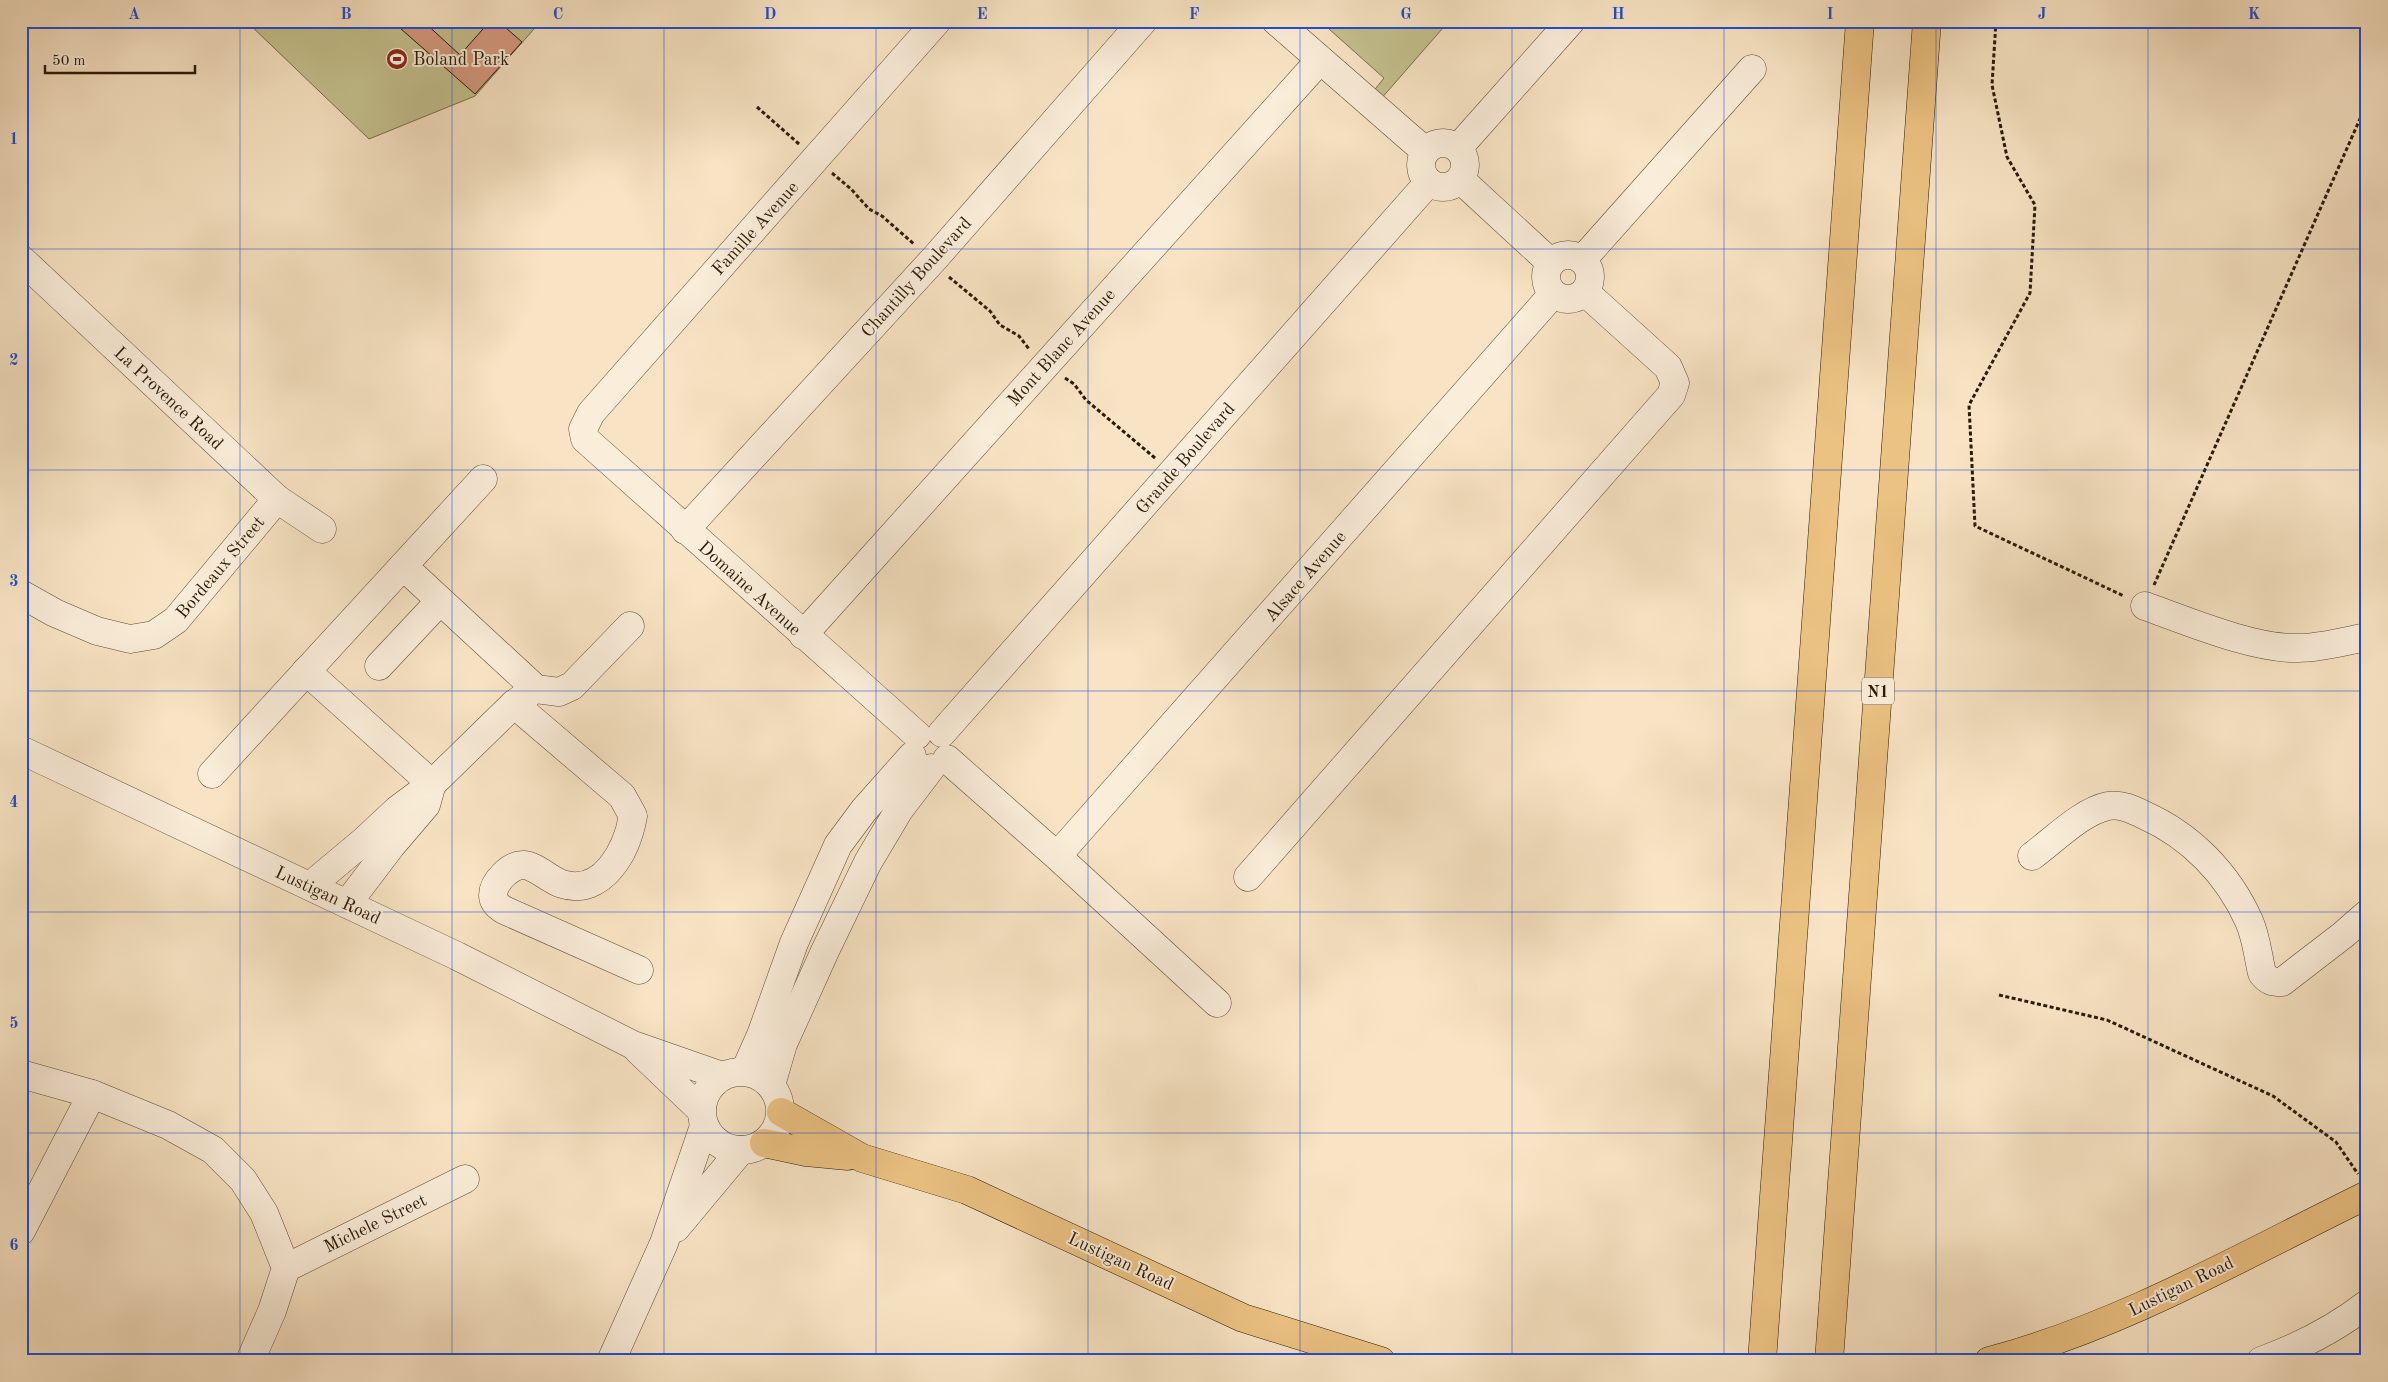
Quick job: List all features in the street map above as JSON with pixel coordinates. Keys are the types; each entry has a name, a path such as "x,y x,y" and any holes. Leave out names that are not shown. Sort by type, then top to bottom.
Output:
{"main road":[{"path":"1762,1361 1860,21"},
{"name":"N1","path":"1829,1361 1927,21"},
{"name":"Lustigan Road","path":"781,1112 862,1158"},
{"name":"Lustigan Road","path":"753,1147 862,1158 967,1190 1243,1318 1381,1361"},
{"name":"Lustigan Road","path":"1989,1361 2016,1354 2113,1320 2364,1187"}],"street":[{"name":"Famille Avenue","path":"585,439 583,429 591,413 937,21"},
{"name":"Chantilly Boulevard","path":"685,530 932,261 1143,21"},
{"path":"1276,21 1426,151"},
{"path":"1458,148 1571,21"},
{"name":"Mont Blanc Avenue","path":"803,635 1320,60"},
{"path":"1582,260 1752,69"},
{"path":"1447,143 1458,148 1464,158 1465,170 1460,180 1451,187 1439,188 1428,183 1422,173 1420,161 1426,151 1435,144 1447,143"},
{"path":"1460,180 1550,262"},
{"name":"Grande Boulevard","path":"930,750 1428,183"},
{"path":"1572,254 1582,260 1589,269 1590,281 1585,292 1575,298 1564,299 1553,294 1546,285 1545,273 1550,262 1560,255 1572,254"},
{"name":"La Provence Road","path":"21,259 277,499 322,529"},
{"path":"1248,877 1671,395 1675,383 1668,367 1585,292"},
{"name":"Alsace Avenue","path":"1057,856 1553,294"},
{"name":"Domaine Avenue","path":"585,439 930,750 1057,856 1217,1003"},
{"path":"212,774 483,479"},
{"name":"Bordeaux Street","path":"21,594 55,613 97,631 130,639 154,635 176,620 277,499"},
{"path":"403,566 440,600 525,697 622,796 633,816 630,831 621,853 604,876 592,883 573,886 561,883 525,865 516,867 506,873 496,886 493,896 497,904 504,910 639,970"},
{"path":"379,666 440,600"},
{"path":"2145,606 2220,632 2263,644 2298,648 2367,637"},
{"path":"310,886 397,810 432,784 525,697 559,692 572,686 630,626"},
{"path":"306,671 432,784"},
{"name":"Lustigan Road","path":"21,750 457,956 633,1045 734,1074"},
{"path":"611,1361 664,1243 703,1118 707,1090 734,1074 764,1027 794,943 814,896 843,839 864,810 930,750"},
{"path":"771,1085 783,1044 844,911 930,750"},
{"path":"347,904 391,846 426,805 432,784"},
{"path":"2032,856 2086,815 2099,808 2110,806 2126,807 2152,818 2190,842 2205,856 2222,877 2250,923 2262,973 2273,982 2282,982 2367,914"},
{"path":"843,839 872,856"},
{"path":"814,896 844,911"},
{"name":"Lustigan Road","path":"633,1045 703,1118"},
{"path":"21,1074 92,1094 168,1125 213,1150 243,1180 258,1205 286,1268 272,1311 250,1361"},
{"path":"664,1243 753,1147 773,1134 779,1124 781,1112 779,1097 771,1085 764,1078 734,1074"},
{"path":"21,1231 92,1094"},
{"path":"703,1118 710,1136 719,1144 730,1149 753,1147"},
{"name":"Michele Street","path":"286,1268 465,1179"},
{"path":"2261,1361 2293,1349 2349,1318 2367,1304"}],"path":[{"path":"1996,21 1992,85 2007,157 2035,205 2030,293 1969,405 1975,526 2145,606 2367,103"},
{"path":"757,107 851,189 869,209 882,216 990,311 1000,325 1019,336 1029,349 1074,384 1086,400 1172,474"},
{"path":"1999,995 2107,1020 2273,1096 2336,1142 2364,1187"}],"shaded area":[{"name":"Boland Park","path":"246,21 541,21 475,96 369,139"},
{"path":"1320,21 1449,21 1380,100 1372,93 1384,78"}],"building":[{"path":"392,21 423,21 460,55 490,21 498,21 522,42 475,94"}],"place":[{"name":"Boland Park","path":"397,59"}]}
